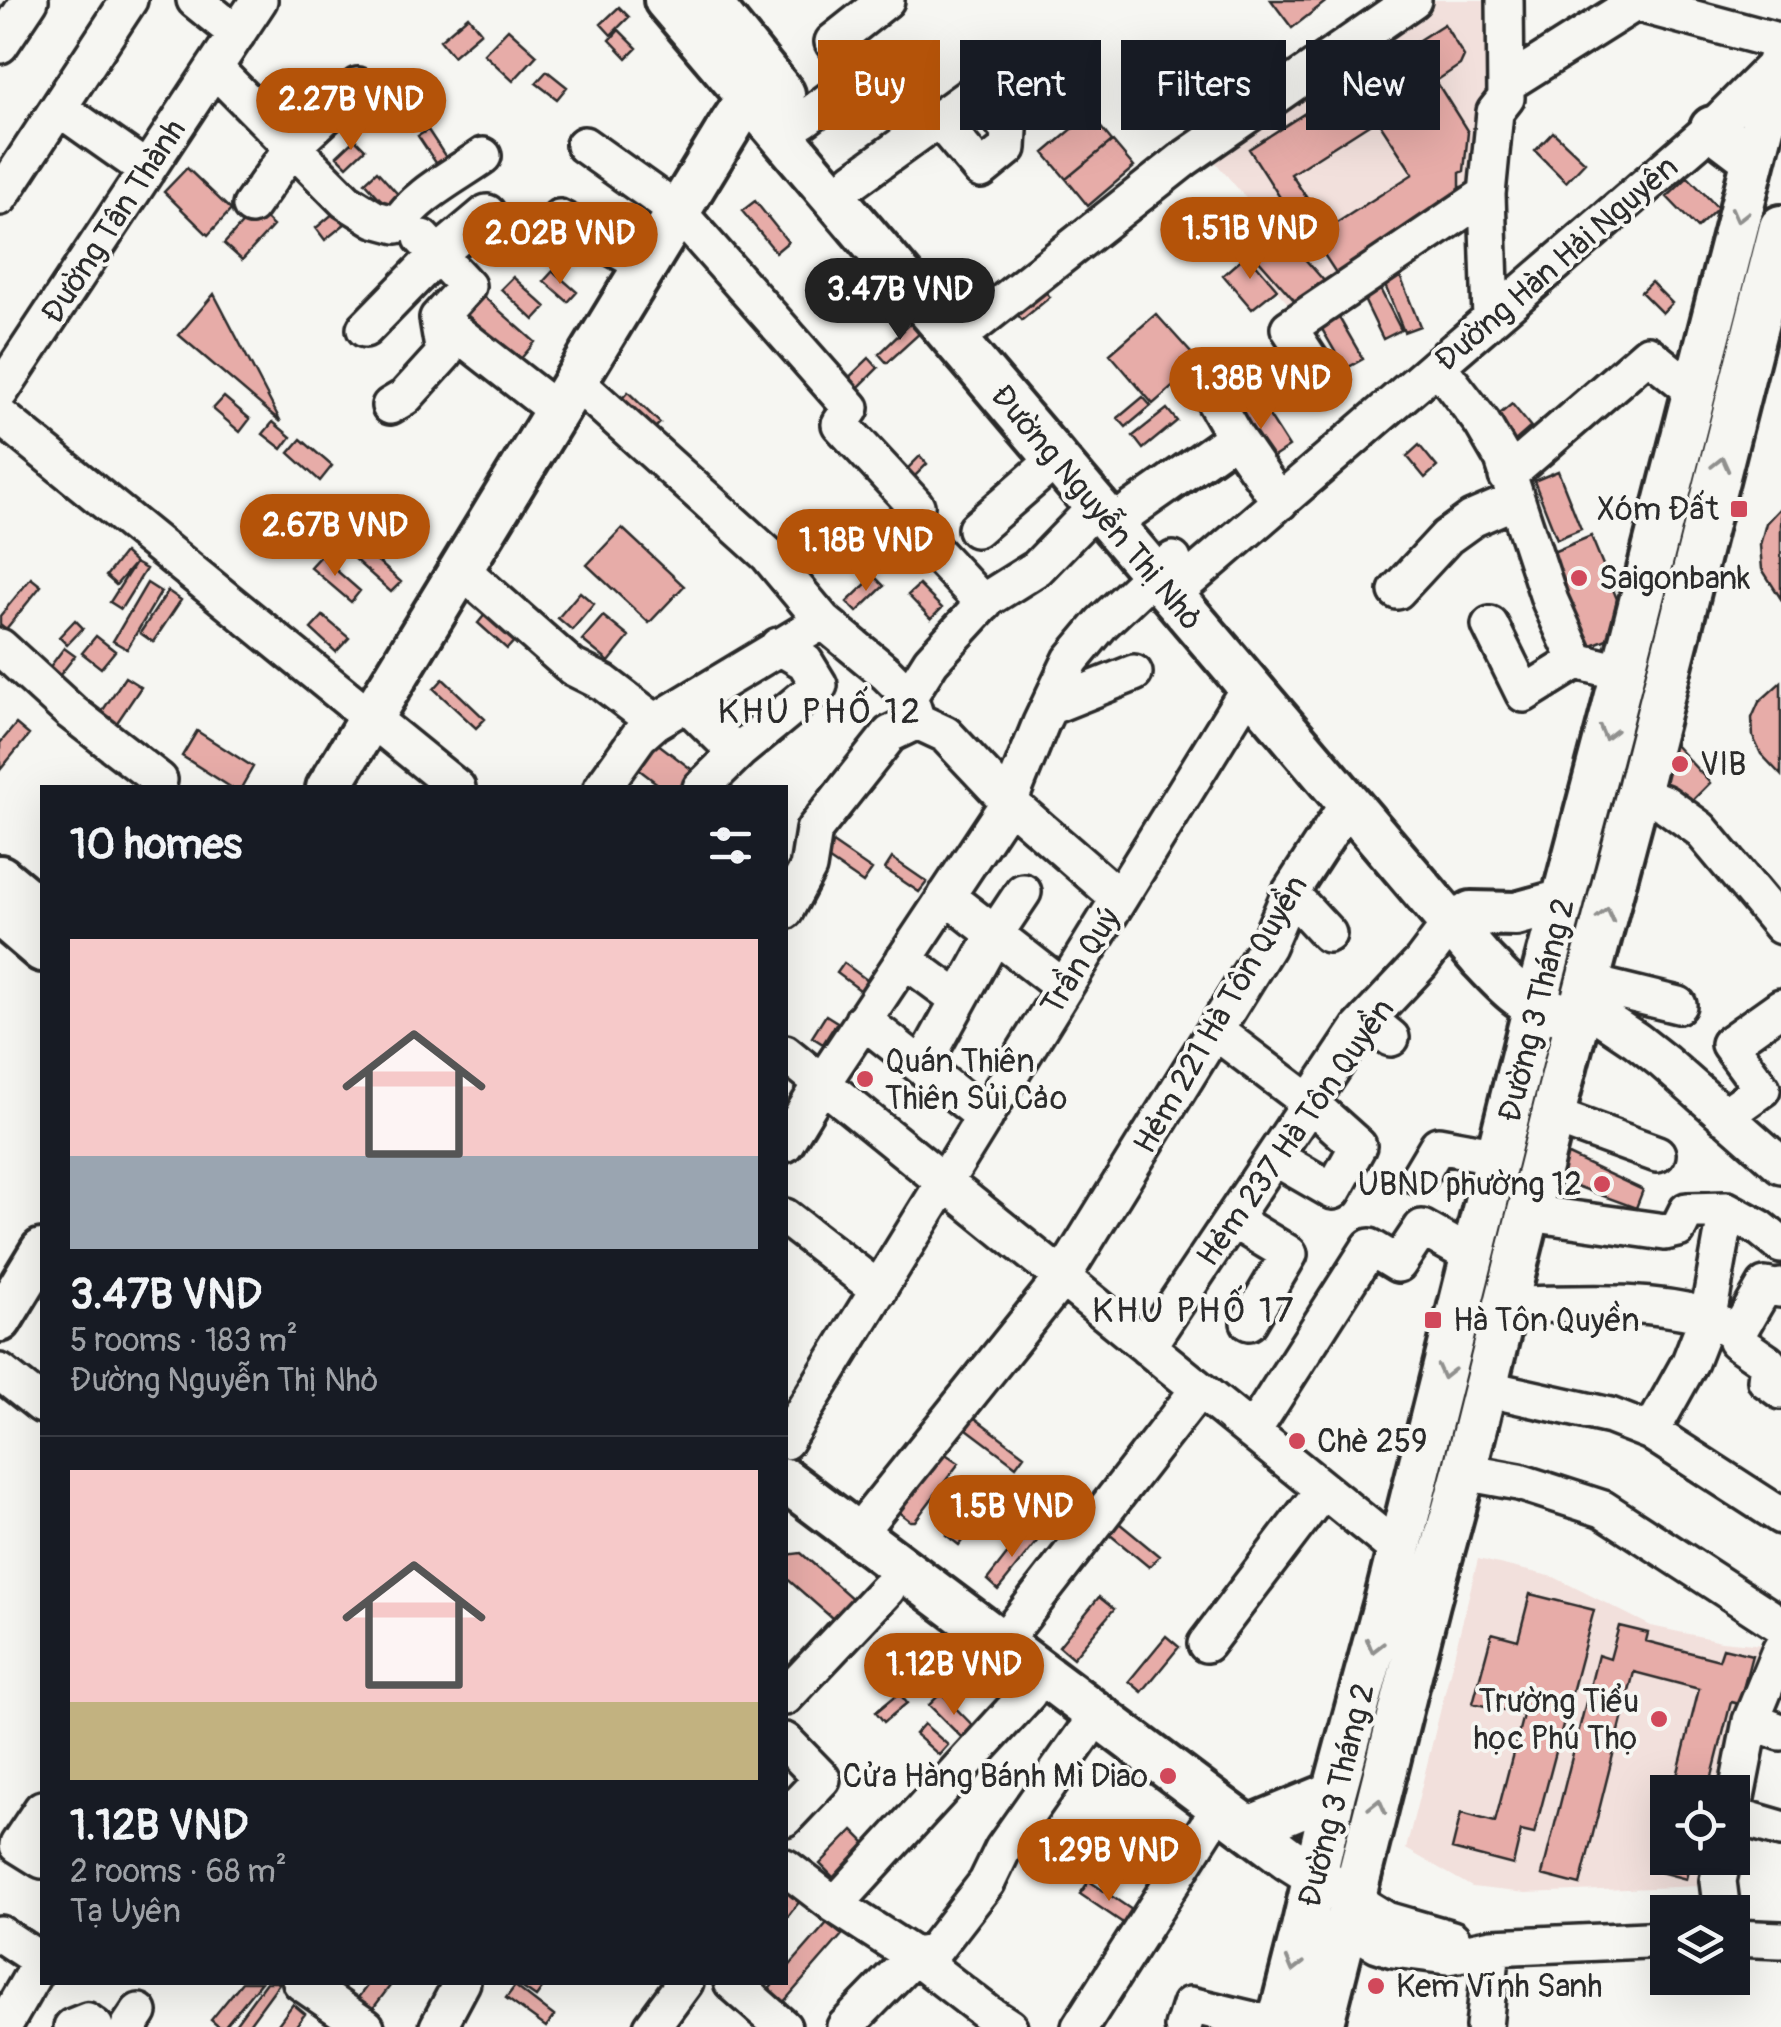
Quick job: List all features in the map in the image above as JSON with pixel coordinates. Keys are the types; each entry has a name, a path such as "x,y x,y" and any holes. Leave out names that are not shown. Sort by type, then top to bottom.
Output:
{"main road":[{"path":"330,785 757,85 686,3"},
{"name":"Đường 3 Tháng 2","path":"1322,2027 1351,1913 1474,1256 1780,54"},
{"name":"Đường Nguyễn Thị Nhỏ","path":"757,85 804,120 974,325 1114,508 1461,918"},
{"name":"Đường Nguyễn Thị Nhỏ","path":"757,85 1056,459 1114,508"},
{"path":"1712,128 1753,159"},
{"name":"Đường 3 Tháng 2","path":"1278,2026 1304,1878 1419,1557 1464,1472 1553,1116 1774,286 1781,227"},
{"name":"Đường Nguyễn Thị Nhỏ","path":"1256,676 1348,802 1461,918 1517,958 1539,989 1583,1002"},
{"path":"0,876 40,910"},
{"path":"1461,918 1516,914 1563,902"},
{"path":"0,914 40,948"},
{"path":"0,1320 40,1254"},
{"path":"788,1482 1249,1828 1304,1878 1351,1913"},
{"path":"788,1515 1207,1828 1304,1878"},
{"path":"1249,1828 1334,1793"}],"street":[{"path":"0,44 30,0"},
{"path":"0,197 129,0"},
{"path":"195,0 237,34"},
{"name":"Đường Tân Thành","path":"0,392 259,0"},
{"path":"804,120 858,78 832,42 886,0"},
{"path":"974,325 1184,159 1414,0"},
{"path":"1491,319 1487,194 1494,112 1506,98 1508,83 1505,0"},
{"path":"1508,83 1636,1 1780,54"},
{"name":"Đường Hàn Hải Nguyên","path":"788,1139 1008,802 1071,660 1102,623 1280,502 1712,128 1780,54"},
{"path":"214,68 346,201 375,218 399,221 467,286 438,318"},
{"path":"250,206 293,146 358,86"},
{"path":"59,108 147,170"},
{"path":"940,121 980,170 1008,148 1009,130"},
{"path":"854,180 925,130"},
{"path":"584,145 678,212 851,408 840,424 916,506 909,524 984,604"},
{"path":"399,221 430,192 483,156"},
{"path":"1310,360 1289,328 1487,194"},
{"path":"365,329 437,255 488,213"},
{"path":"559,218 645,265"},
{"path":"1723,280 1774,286"},
{"path":"438,318 566,396 768,555 823,621 886,673 913,708 945,734 1008,802 1120,898"},
{"path":"390,406 405,397 444,354 438,318"},
{"path":"1397,592 1447,537 1512,488 1648,354 1695,392"},
{"path":"1438,366 1482,423 1503,460 1550,601 1577,661"},
{"path":"1215,402 1280,502"},
{"path":"0,416 454,785"},
{"path":"788,905 808,868 814,830 913,708 931,660 989,598 1037,568 1114,508 1235,438"},
{"path":"976,529 1056,459"},
{"path":"460,568 572,667 604,684 655,722"},
{"path":"604,785 639,736 655,722 823,621"},
{"path":"1490,624 1524,694 1577,661 1623,673"},
{"path":"704,785 819,685 805,662 778,646"},
{"path":"0,648 71,712 159,780"},
{"path":"1049,706 1134,673"},
{"name":"Trần Quý","path":"788,1436 1256,676"},
{"path":"687,704 737,753"},
{"path":"1638,793 1664,803 1700,829 1774,904"},
{"name":"Hẻm 221 Hà Tôn Quyền","path":"857,1534 1062,1278 1267,946 1290,893 1348,802"},
{"path":"922,1067 995,934 1023,892"},
{"path":"1290,893 1328,934"},
{"path":"946,896 1064,988"},
{"name":"Hẻm 237 Hà Tôn Quyền","path":"1147,1348 1310,1102 1380,1029 1420,963 1461,918"},
{"path":"904,959 958,999"},
{"path":"1583,1002 1678,1005"},
{"path":"1583,1002 1636,1040 1781,1165"},
{"path":"1724,1116 1762,1089 1728,1044 1781,1007"},
{"path":"864,1020 985,1117"},
{"path":"1215,1031 1310,1102 1358,1146 1333,1191 1274,1157"},
{"path":"788,1055 1323,1490 1419,1557"},
{"path":"1553,1116 1657,1154"},
{"path":"1419,1176 1438,1145 1498,1156"},
{"path":"1529,1213 1665,1232 1678,1229 1687,1210 1727,1210 1781,1245"},
{"path":"1727,1210 1747,1347"},
{"path":"788,1219 879,1290"},
{"path":"1232,1220 1289,1254 1249,1322"},
{"path":"1252,1432 1370,1247 1398,1264 1422,1228 1474,1256"},
{"path":"1747,1347 1766,1286 1781,1287"},
{"path":"1505,1305 1644,1304 1747,1347"},
{"path":"1651,1432 1690,1362 1747,1347"},
{"path":"0,1372 40,1403"},
{"path":"1484,1388 1610,1416 1651,1432 1781,1516"},
{"path":"1002,1643 1199,1389"},
{"path":"1781,1401 1775,1411 1781,1416"},
{"path":"1464,1472 1519,1482 1603,1508 1781,1625"},
{"path":"1206,1644 1323,1490"},
{"path":"788,1694 886,1589"},
{"path":"1748,1775 1766,1726 1781,1648"},
{"path":"835,1905 1028,1694"},
{"path":"845,2027 914,1956 932,1953 987,1882 1003,1848 1083,1735"},
{"path":"788,1744 822,1779 788,1815"},
{"path":"40,1812 18,1845 40,1859"},
{"path":"1750,1821 1781,1829"},
{"path":"1080,2027 1207,1828"},
{"path":"788,1869 914,1956 993,2023"},
{"path":"1351,1913 1378,1944 1448,1956 1492,1947 1650,1940"},
{"path":"0,1934 40,1959"},
{"path":"1750,1939 1781,1940"},
{"path":"1484,2027 1492,1947"},
{"path":"17,2022 40,1965"},
{"path":"304,1985 366,2027"},
{"path":"438,2027 460,1985"},
{"path":"652,2027 683,1985"},
{"path":"735,1985 783,2027"},
{"path":"1183,2027 1190,2006 1278,2026"},
{"path":"72,2027 87,2022 95,2027"}],"shaded area":[{"path":"1431,0 1493,0 1502,5 1478,192 1298,315 1233,241 1261,216 1205,150 1235,130 1286,130 1286,96 1306,83 1306,130 1440,130 1440,40 1371,40"},
{"path":"1478,1559 1554,1577 1651,1626 1721,1641 1764,1645 1731,1775 1650,1775 1650,1875 1705,1875 1702,1886 1526,1893 1472,1887 1406,1849"}],"building":[{"path":"1271,0 1328,0 1292,28"},
{"path":"619,7 629,17 611,35 601,24"},
{"path":"468,16 481,32 453,56 440,40"},
{"path":"1444,24 1464,56 1460,65 1440,78 1440,40 1419,40"},
{"path":"508,29 537,55 513,81 484,54"},
{"path":"619,30 637,48 627,58 610,40"},
{"path":"547,71 567,87 557,99 536,83"},
{"path":"1440,87 1468,132 1460,193 1338,276 1323,253 1318,255 1315,250 1305,259 1332,290 1302,309 1242,241 1268,217 1293,247 1304,235 1249,149 1279,130 1286,130 1286,125 1306,112 1306,130 1360,130 1291,174 1327,229 1413,174 1384,130 1440,130"},
{"path":"411,89 422,103 408,115 396,101"},
{"path":"1101,128 1112,141 1066,179 1044,153 1071,130"},
{"path":"428,130 451,165 442,172 418,136"},
{"path":"1553,132 1585,162 1566,182 1535,151"},
{"path":"355,139 365,149 347,166 337,156"},
{"path":"1112,141 1134,167 1088,206 1066,179"},
{"path":"187,168 231,210 208,235 164,192"},
{"path":"377,171 403,200 391,211 365,182"},
{"path":"1688,177 1718,208 1697,228 1667,197"},
{"path":"755,201 788,242 776,252 742,211"},
{"path":"341,207 351,219 325,240 316,228"},
{"path":"255,209 273,226 242,260 224,244"},
{"path":"1247,254 1277,289 1252,309 1223,275"},
{"path":"1396,266 1420,326 1404,332 1380,273"},
{"path":"553,271 577,292 568,302 544,281"},
{"path":"513,277 546,307 534,320 501,289"},
{"path":"1375,279 1401,330 1383,339 1358,287"},
{"path":"1651,282 1672,303 1662,313 1641,292"},
{"path":"1040,285 1050,297 1022,320 1012,308"},
{"path":"214,294 281,422 179,335"},
{"path":"484,297 535,342 519,361 467,315"},
{"path":"1156,314 1200,363 1153,404 1110,354"},
{"path":"1337,314 1363,359 1345,369 1319,324"},
{"path":"911,323 920,333 887,363 879,354"},
{"path":"1311,329 1346,391 1333,398 1299,337"},
{"path":"1249,357 1263,377 1232,398 1218,377"},
{"path":"869,358 878,368 849,397 839,387"},
{"path":"628,392 660,423 648,435 617,404"},
{"path":"224,397 250,419 240,432 213,409"},
{"path":"1143,397 1151,406 1126,427 1118,418"},
{"path":"1259,400 1289,447 1263,464 1233,417"},
{"path":"1512,404 1531,427 1515,441 1495,418"},
{"path":"1167,409 1177,421 1143,449 1133,436"},
{"path":"273,422 291,437 282,449 263,434"},
{"path":"301,439 332,466 320,481 289,453"},
{"path":"1419,445 1437,467 1425,478 1407,456"},
{"path":"1220,455 1228,467 1179,502 1171,490"},
{"path":"920,456 927,464 905,486 898,478"},
{"path":"1558,471 1581,529 1557,539 1534,481"},
{"path":"345,500 381,528 372,540 336,510"},
{"path":"1781,507 1781,599 1762,569 1760,545 1766,523"},
{"path":"903,525 913,535 888,559 878,548"},
{"path":"341,528 401,582 391,592 332,539"},
{"path":"622,528 684,586 649,623 587,565"},
{"name":"Saigonbank","path":"1591,536 1617,599 1609,638 1580,650 1541,557"},
{"path":"124,553 135,563 116,585 106,576"},
{"path":"320,556 360,591 351,602 310,567"},
{"path":"135,563 146,569 121,609 110,602"},
{"path":"874,576 884,586 857,612 847,602"},
{"path":"31,578 41,586 6,629 0,624 0,616"},
{"path":"147,583 161,592 127,649 113,641"},
{"path":"919,585 942,608 931,619 908,595"},
{"path":"168,591 181,600 153,642 140,633"},
{"path":"580,592 594,604 572,630 558,618"},
{"path":"487,612 516,639 507,649 478,623"},
{"path":"323,616 349,638 336,652 311,629"},
{"path":"603,616 629,637 609,662 582,640"},
{"path":"75,620 83,628 67,645 59,637"},
{"path":"96,636 115,651 101,668 82,653"},
{"path":"64,648 75,656 56,680 46,672"},
{"path":"125,677 141,687 110,733 95,722"},
{"path":"443,679 485,719 476,728 434,689"},
{"path":"1781,682 1781,775 1761,754 1753,737 1752,718 1759,702"},
{"path":"16,724 29,735 0,770 0,743"},
{"path":"197,731 253,767 243,785 227,785 182,756"},
{"path":"653,740 699,775 691,785 659,785 633,765"},
{"name":"VIB","path":"1674,744 1710,783 1683,810 1661,787"},
{"path":"831,842 872,870 863,883 822,855"},
{"path":"892,858 927,882 919,892 885,869"},
{"path":"844,963 871,983 864,993 837,973"},
{"path":"826,1015 837,1022 823,1044 812,1037"},
{"name":"UBND phường 12","path":"1566,1154 1643,1190 1636,1208 1557,1179"},
{"path":"971,1415 1024,1455 1016,1466 963,1426"},
{"path":"941,1451 959,1463 915,1521 910,1521 901,1514 900,1506"},
{"path":"979,1488 993,1498 959,1545 946,1535"},
{"path":"1057,1502 1071,1512 1063,1523 1049,1513"},
{"path":"1113,1518 1159,1556 1149,1567 1103,1529"},
{"path":"1026,1530 1038,1540 998,1590 987,1580"},
{"path":"801,1553 855,1601 840,1625 788,1580 788,1555"},
{"path":"1530,1594 1594,1610 1534,1834 1521,1831 1513,1865 1452,1849 1461,1813 1495,1822 1523,1715 1473,1703 1492,1633 1518,1640"},
{"path":"1099,1597 1114,1609 1073,1658 1059,1646"},
{"path":"1619,1626 1648,1633 1646,1641 1719,1660 1723,1648 1752,1655 1739,1704 1731,1702 1712,1775 1677,1775 1699,1689 1634,1672 1580,1885 1542,1875 1598,1655 1610,1659"},
{"path":"1166,1636 1179,1647 1142,1692 1129,1681"},
{"path":"899,1693 907,1703 884,1722 876,1712"},
{"path":"941,1693 979,1732 967,1743 929,1705"},
{"path":"924,1724 948,1745 939,1755 915,1734"},
{"path":"853,1830 867,1844 834,1878 820,1864"},
{"path":"1089,1881 1138,1914 1129,1927 1080,1894"},
{"path":"793,1887 804,1896 788,1916 788,1893"},
{"path":"827,1923 842,1935 781,2005 767,1992 773,1985 788,1985 788,1968"},
{"path":"240,1985 259,1985 224,2027 211,2020"},
{"path":"264,1985 278,1985 247,2027 233,2027"},
{"path":"368,1985 391,1985 365,2019 350,2008"},
{"path":"518,1985 544,1986 536,1997"},
{"path":"515,1986 554,2016 546,2027 506,1998"},
{"path":"293,2004 305,2014 295,2027 276,2027"}],"place":[{"name":"Xóm Đất","path":"1739,509"},
{"name":"Saigonbank","path":"1579,578"},
{"name":"VIB","path":"1680,764"},
{"name":"Quán Thiên Thiên Sủi Cảo","path":"865,1079"},
{"name":"UBND phường 12","path":"1602,1184"},
{"name":"Hà Tôn Quyền","path":"1433,1320"},
{"name":"Chè 259","path":"1297,1441"},
{"name":"Trường Tiểu học Phú Thọ","path":"1659,1719"},
{"name":"Cửa Hàng Bánh Mì Diao","path":"1168,1776"},
{"name":"Kem Vĩnh Sanh","path":"1376,1986"}],"district":[{"name":"KHU PHỐ 12","path":"820,711"},
{"name":"KHU PHỐ 17","path":"1194,1310"}]}
